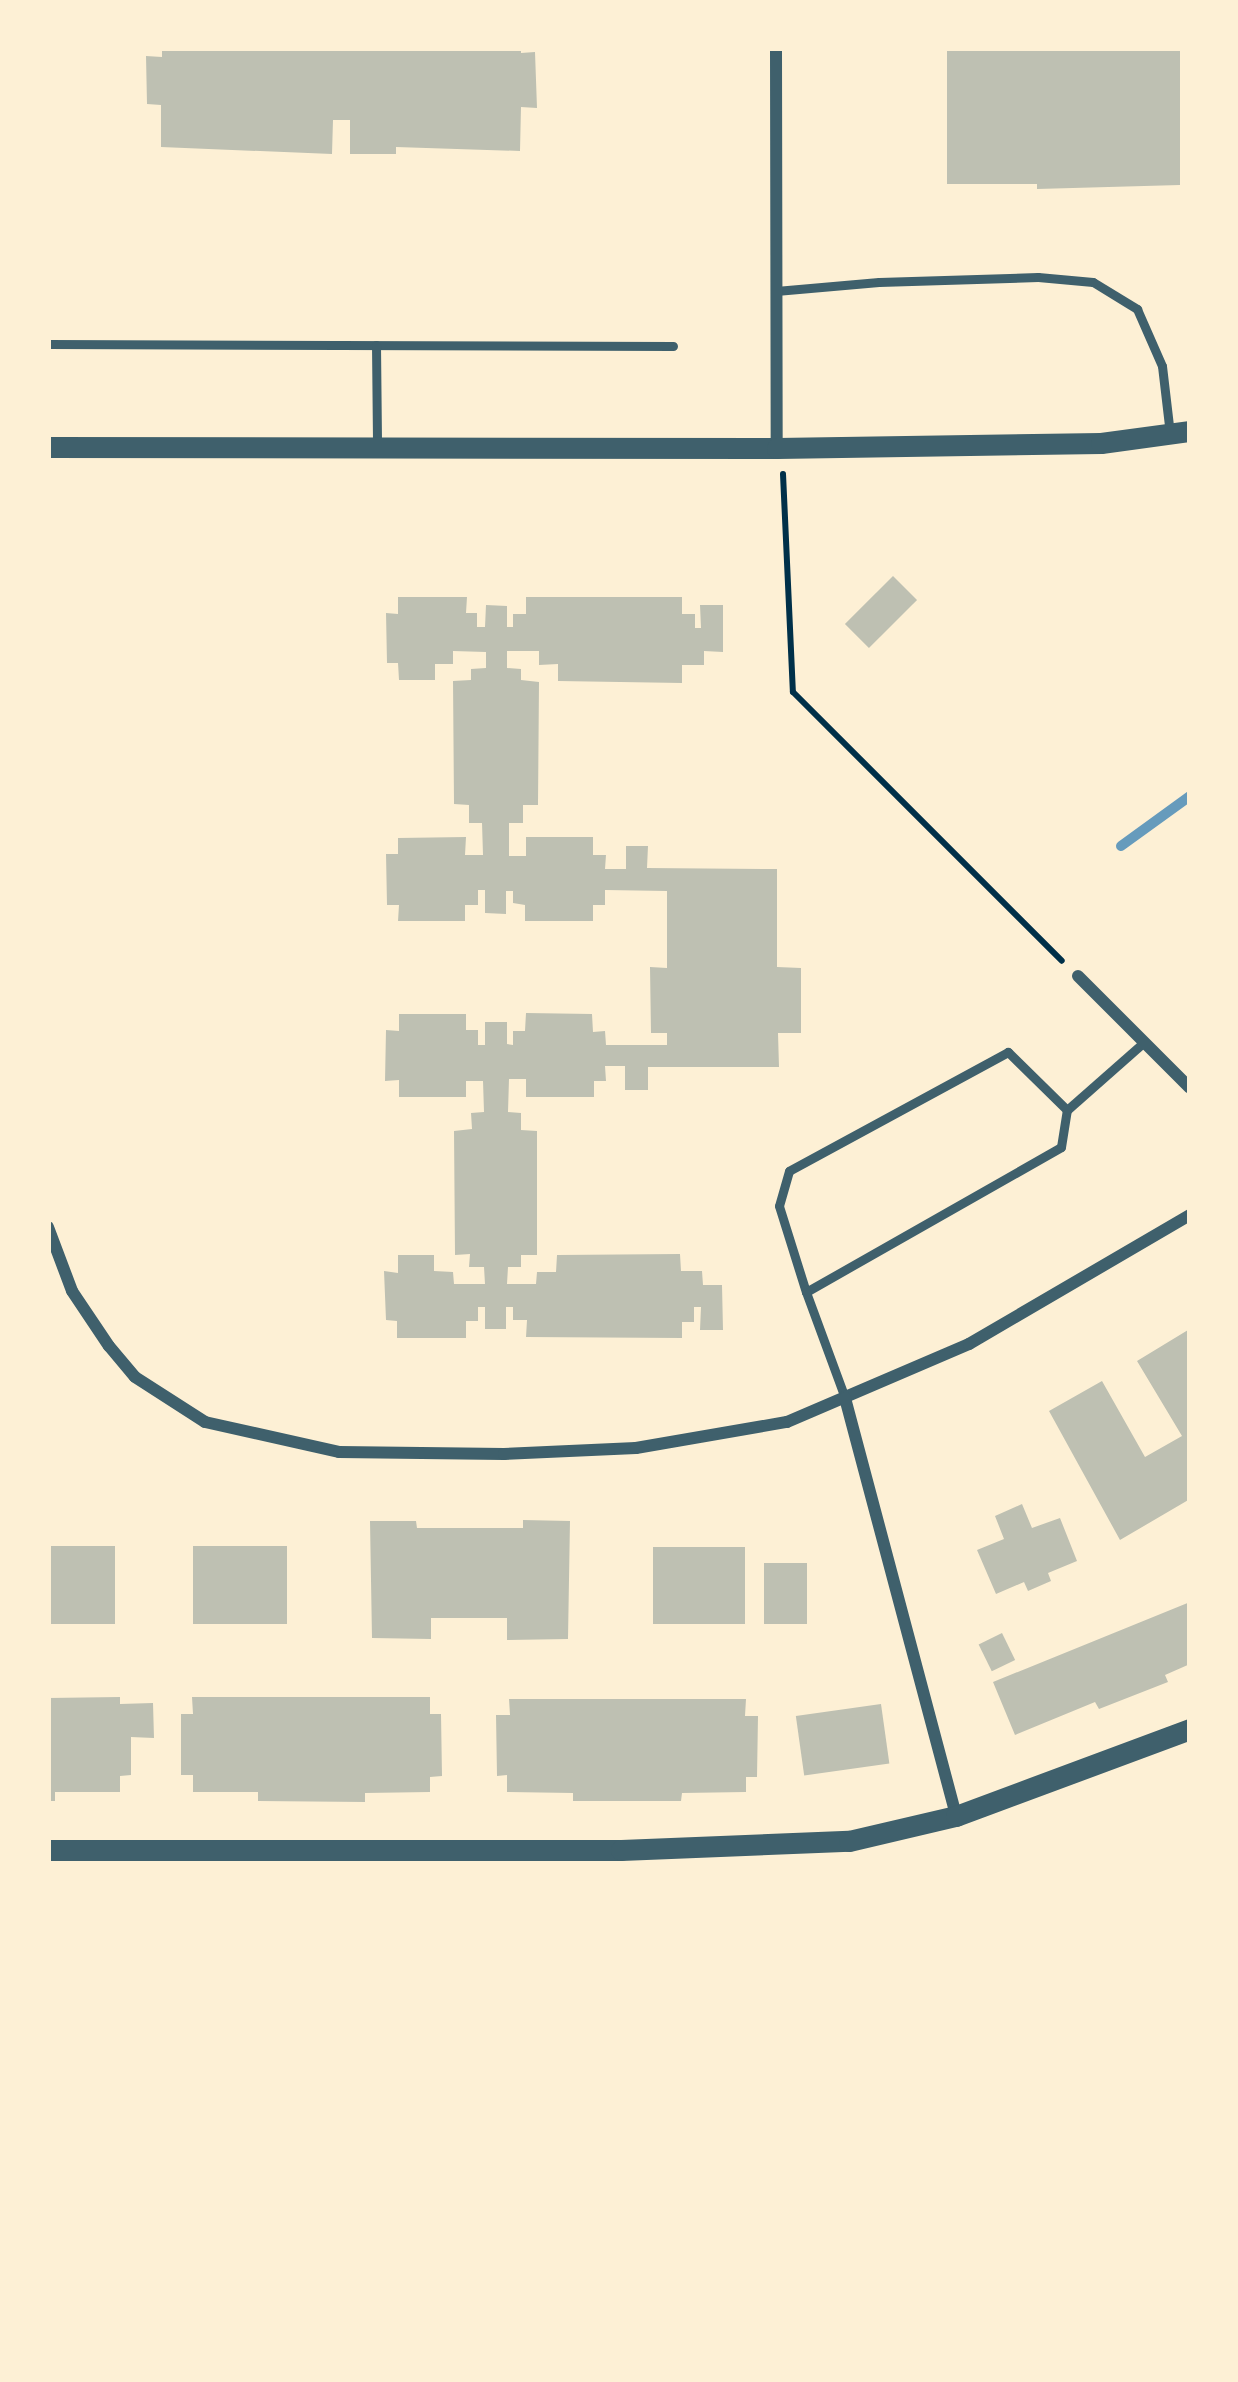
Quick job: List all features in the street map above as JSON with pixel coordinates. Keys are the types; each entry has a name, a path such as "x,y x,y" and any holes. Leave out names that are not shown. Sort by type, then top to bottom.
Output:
{"street":[{"path":"776,48 776,448"},
{"path":"48,447 776,448 1101,443 1180,433"},
{"path":"1078,976 1190,1088"},
{"path":"48,1227 72,1291 109,1346 135,1378 205,1422 339,1452 504,1454 636,1448 788,1422 969,1344 1190,1215"},
{"path":"845,1398 956,1816"},
{"path":"48,1850 752,1848 849,1840 956,1816 1190,1730"}],"lane":[{"path":"776,291 1038,277 1093,282 1137,309 1162,366 1180,433"},
{"path":"48,344 674,346"},
{"path":"376,345 377,447"},
{"path":"806,1292 1061,1147 1067,1110 1144,1042"},
{"path":"845,1398 779,1206 789,1171 1008,1052 1067,1110"}],"path":[{"path":"776,448 788,494 794,692 1078,976"}],"building":[{"path":"162,48 521,48 521,53 535,52 537,108 521,107 520,151 396,147 396,154 350,154 350,120 333,120 332,154 161,147 161,105 147,104 146,56 162,57"},
{"path":"947,48 1180,48 1180,185 1037,189 1037,184 947,184"},
{"path":"893,576 917,600 869,648 845,624"},
{"path":"398,597 467,597 466,613 477,613 477,627 485,627 486,605 507,606 507,627 513,627 513,614 526,614 526,597 682,597 682,614 695,614 695,628 701,628 700,605 723,605 723,652 704,651 704,665 682,665 682,683 558,681 558,664 539,665 539,651 507,651 507,668 521,669 521,680 539,682 538,805 523,805 523,823 509,823 509,856 526,856 526,837 593,837 593,855 606,855 605,869 626,869 626,846 648,846 647,868 777,869 777,967 801,968 801,1033 778,1033 779,1067 648,1067 648,1090 625,1090 625,1066 605,1066 606,1081 594,1081 594,1097 526,1097 526,1079 509,1079 508,1112 521,1113 521,1130 537,1131 537,1255 521,1255 521,1267 508,1267 507,1284 536,1284 537,1272 556,1272 557,1255 680,1254 681,1271 702,1271 703,1285 722,1285 723,1330 700,1330 701,1307 694,1307 694,1322 682,1322 682,1338 526,1337 527,1320 513,1320 513,1307 506,1307 506,1329 485,1329 485,1307 478,1307 478,1321 466,1321 466,1338 397,1338 397,1321 386,1320 384,1271 398,1273 398,1255 434,1255 434,1271 453,1272 454,1284 485,1284 484,1267 469,1267 470,1254 455,1255 454,1131 472,1129 471,1113 484,1112 483,1081 466,1081 466,1097 399,1097 399,1080 385,1081 386,1030 399,1031 399,1014 466,1014 466,1030 478,1030 478,1045 485,1045 485,1022 507,1022 507,1044 513,1045 513,1031 525,1031 526,1013 592,1014 593,1032 605,1031 606,1045 667,1045 667,1033 651,1033 650,967 667,968 667,891 605,890 605,905 593,905 593,921 525,921 525,905 513,903 513,891 506,891 506,914 485,913 485,890 478,890 478,905 465,905 465,921 398,921 399,905 387,905 386,854 398,854 398,838 466,837 465,855 483,855 482,823 469,823 469,805 454,804 453,681 471,680 471,669 486,668 486,652 453,651 453,664 435,664 435,680 399,680 398,663 387,663 386,613 398,614"},
{"path":"1188,1330 1190,1499 1120,1540 1049,1411 1102,1381 1145,1457 1182,1436 1137,1361"},
{"path":"1022,1504 1032,1528 1060,1518 1077,1561 1048,1573 1051,1581 1028,1591 1024,1582 996,1594 977,1550 1004,1539 995,1516"},
{"path":"523,1520 570,1521 568,1639 507,1640 507,1618 431,1618 431,1639 372,1638 370,1521 416,1521 417,1528 523,1528"},
{"path":"48,1546 115,1546 115,1624 48,1624"},
{"path":"193,1546 287,1546 287,1624 193,1624"},
{"path":"653,1547 745,1547 745,1624 653,1624"},
{"path":"764,1563 807,1563 807,1624 764,1624"},
{"path":"1190,1602 1190,1664 1165,1675 1168,1682 1099,1709 1095,1702 1015,1735 993,1682"},
{"path":"1002,1633 1015,1660 992,1671 979,1644"},
{"path":"120,1697 120,1704 153,1703 154,1738 131,1737 131,1775 120,1776 120,1792 55,1792 55,1801 48,1801 48,1698"},
{"path":"192,1697 430,1697 430,1714 441,1714 442,1776 430,1777 430,1792 365,1793 365,1802 258,1801 258,1792 193,1792 193,1775 181,1775 181,1714 193,1714"},
{"path":"509,1699 746,1699 745,1716 758,1716 757,1777 746,1777 746,1792 682,1793 681,1801 573,1801 573,1793 507,1792 507,1775 497,1776 496,1715 510,1715"},
{"path":"881,1704 889,1763 804,1775 796,1716"}],"waterway":[{"path":"1121,846 1190,796"}]}
